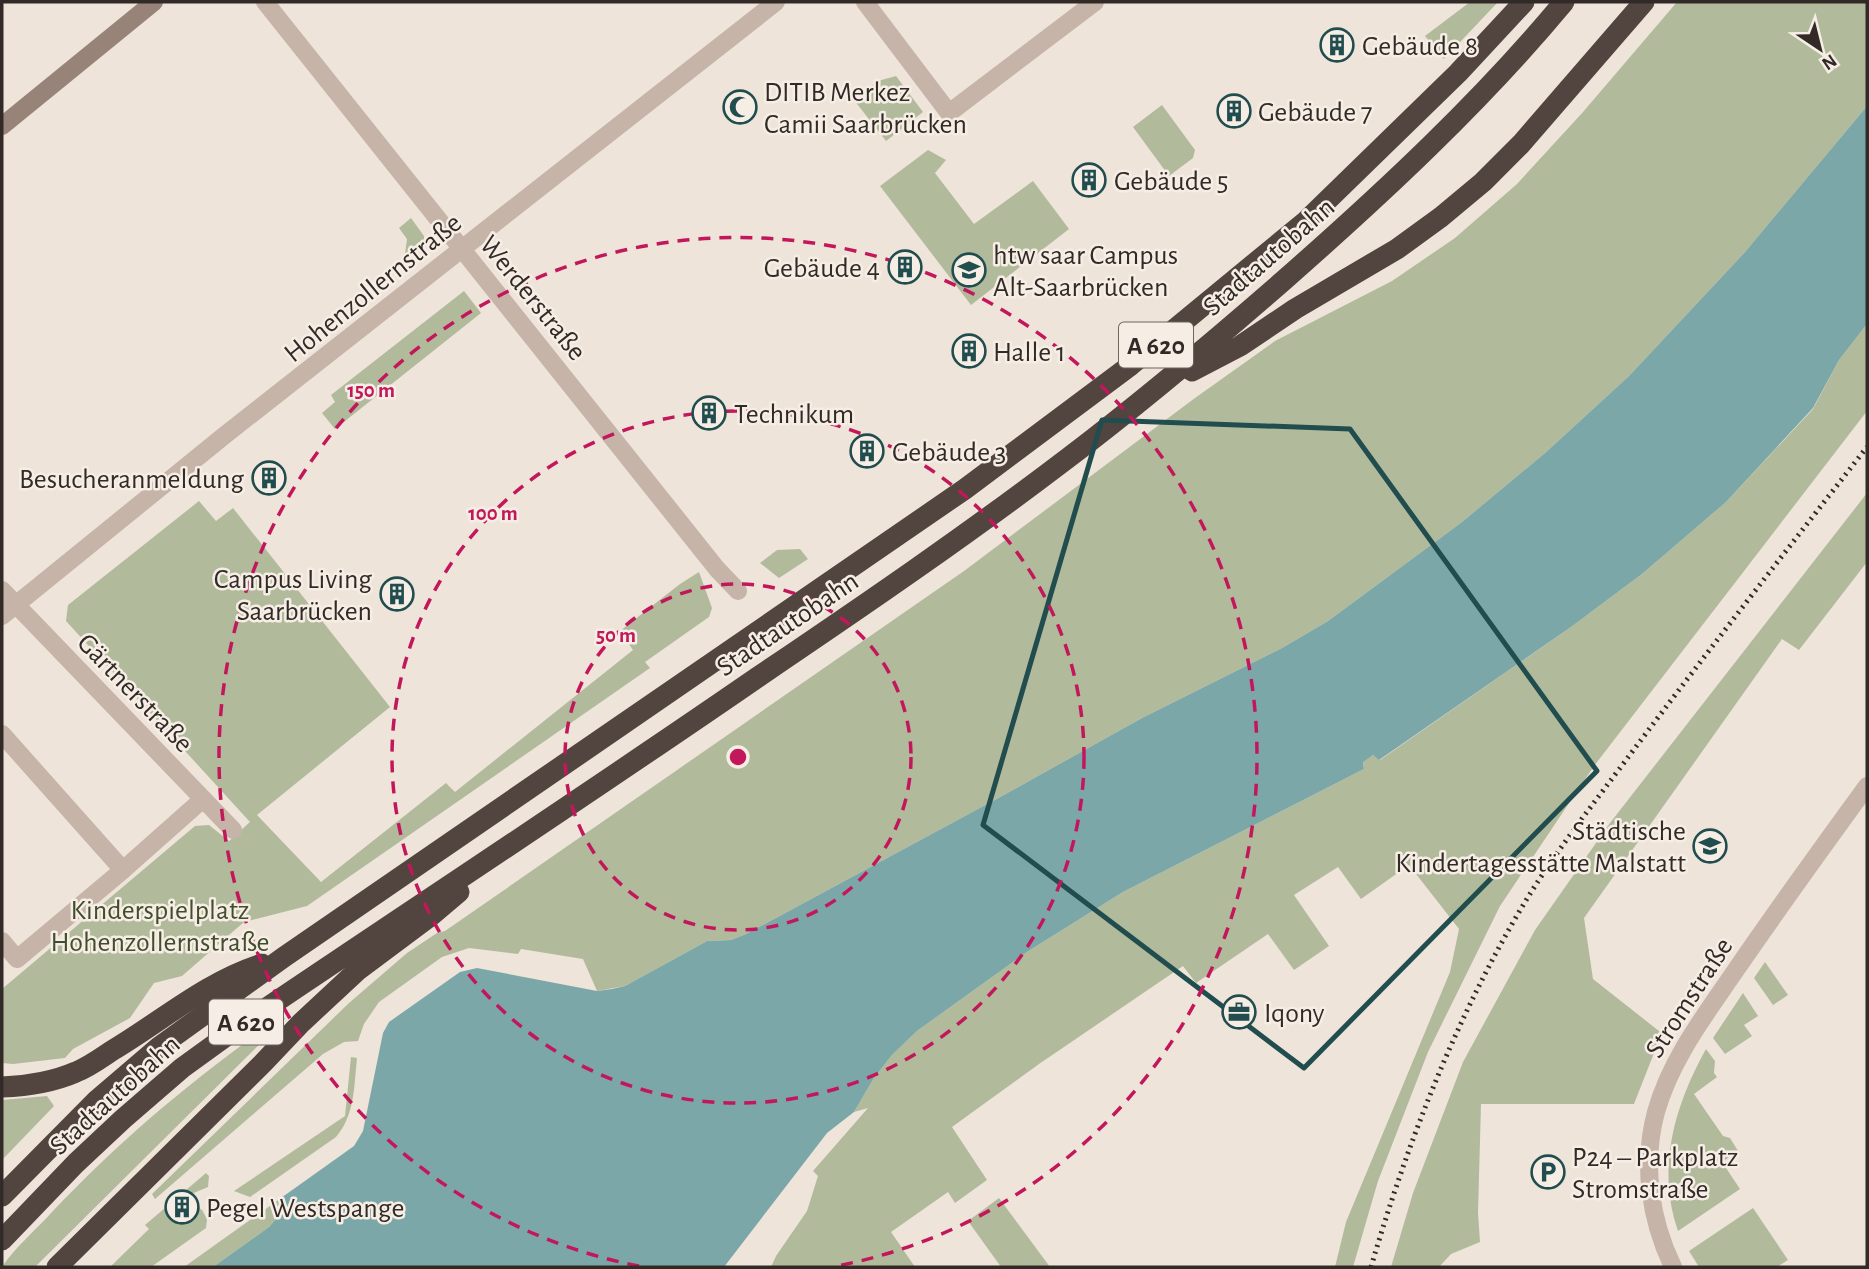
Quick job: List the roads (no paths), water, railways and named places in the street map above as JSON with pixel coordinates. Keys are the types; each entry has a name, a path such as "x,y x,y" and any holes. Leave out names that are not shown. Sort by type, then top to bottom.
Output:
{"highway":[{"name":"Stadtautobahn","path":"2,1196 97,1100 159,1047 284,957 890,542 1016,453 1121,373 1306,221 1458,73 1524,2"},
{"name":"Stadtautobahn","path":"2,1240 76,1163 182,1068 263,1010 797,651 975,527 1153,392 1286,278 1414,162 1564,2"},
{"path":"1153,392 1240,345 1397,249 1441,217 1483,182 1555,106 1644,2"},
{"path":"57,1267 301,1023 358,970 433,914 519,839"},
{"path":"2,1087 50,1081 78,1072 205,989 242,971 284,957"}],"street":[{"path":"2,126 155,2"},
{"name":"Werderstraße","path":"265,2 717,569 738,591"},
{"name":"Hohenzollernstraße","path":"8,610 776,2"},
{"path":"865,2 949,113 1095,2"},
{"name":"Gärtnerstraße","path":"2,590 8,610 233,830"},
{"path":"2,734 123,870"},
{"name":"Stromstraße","path":"1673,1267 1653,1213 1649,1179 1652,1127 1667,1078 1694,1032 1772,916 1867,786"},
{"path":"2,941 17,959 203,799"}],"water":[{"path":"1867,106 1867,324 1839,360 1813,408 1726,502 1642,574 1571,627 1379,760 1373,755 1363,762 1364,769 1123,892 1027,952 917,1031 892,1055 874,1078 854,1112 827,1133 724,1267 213,1267 269,1227 280,1214 281,1198 354,1146 363,1131 383,1033 389,1022 460,972 477,968 597,991 625,986 707,941 731,940 746,934 1142,718 1282,648 1328,621 1462,522 1545,453 1629,376 1745,252"}],"railway":[{"path":"1371,1267 1400,1175 1434,1085 1495,954 1519,912 1590,808 1867,447"}],"place":[{"name":"Gebäude 8","path":"1337,45"},
{"name":"DITIB Merkez Camii Saarbrücken","path":"740,107"},
{"name":"Gebäude 7","path":"1234,111"},
{"name":"Gebäude 5","path":"1089,180"},
{"name":"Gebäude 4","path":"905,267"},
{"name":"htw saar Campus Alt-Saarbrücken","path":"969,270"},
{"name":"Halle 1","path":"969,351"},
{"name":"Technikum","path":"709,413"},
{"name":"Gebäude 3","path":"867,451"},
{"name":"Besucheranmeldung","path":"269,478"},
{"name":"Campus Living Saarbrücken","path":"397,594"},
{"name":"Städtische Kindertagesstätte Malstatt","path":"1710,846"},
{"name":"Iqony","path":"1239,1012"},
{"name":"P24 – Parkplatz Stromstraße","path":"1548,1172"},
{"name":"Pegel Westspange","path":"182,1207"}],"park label":[{"name":"Kinderspielplatz Hohenzollernstraße","path":"160,925"}]}
